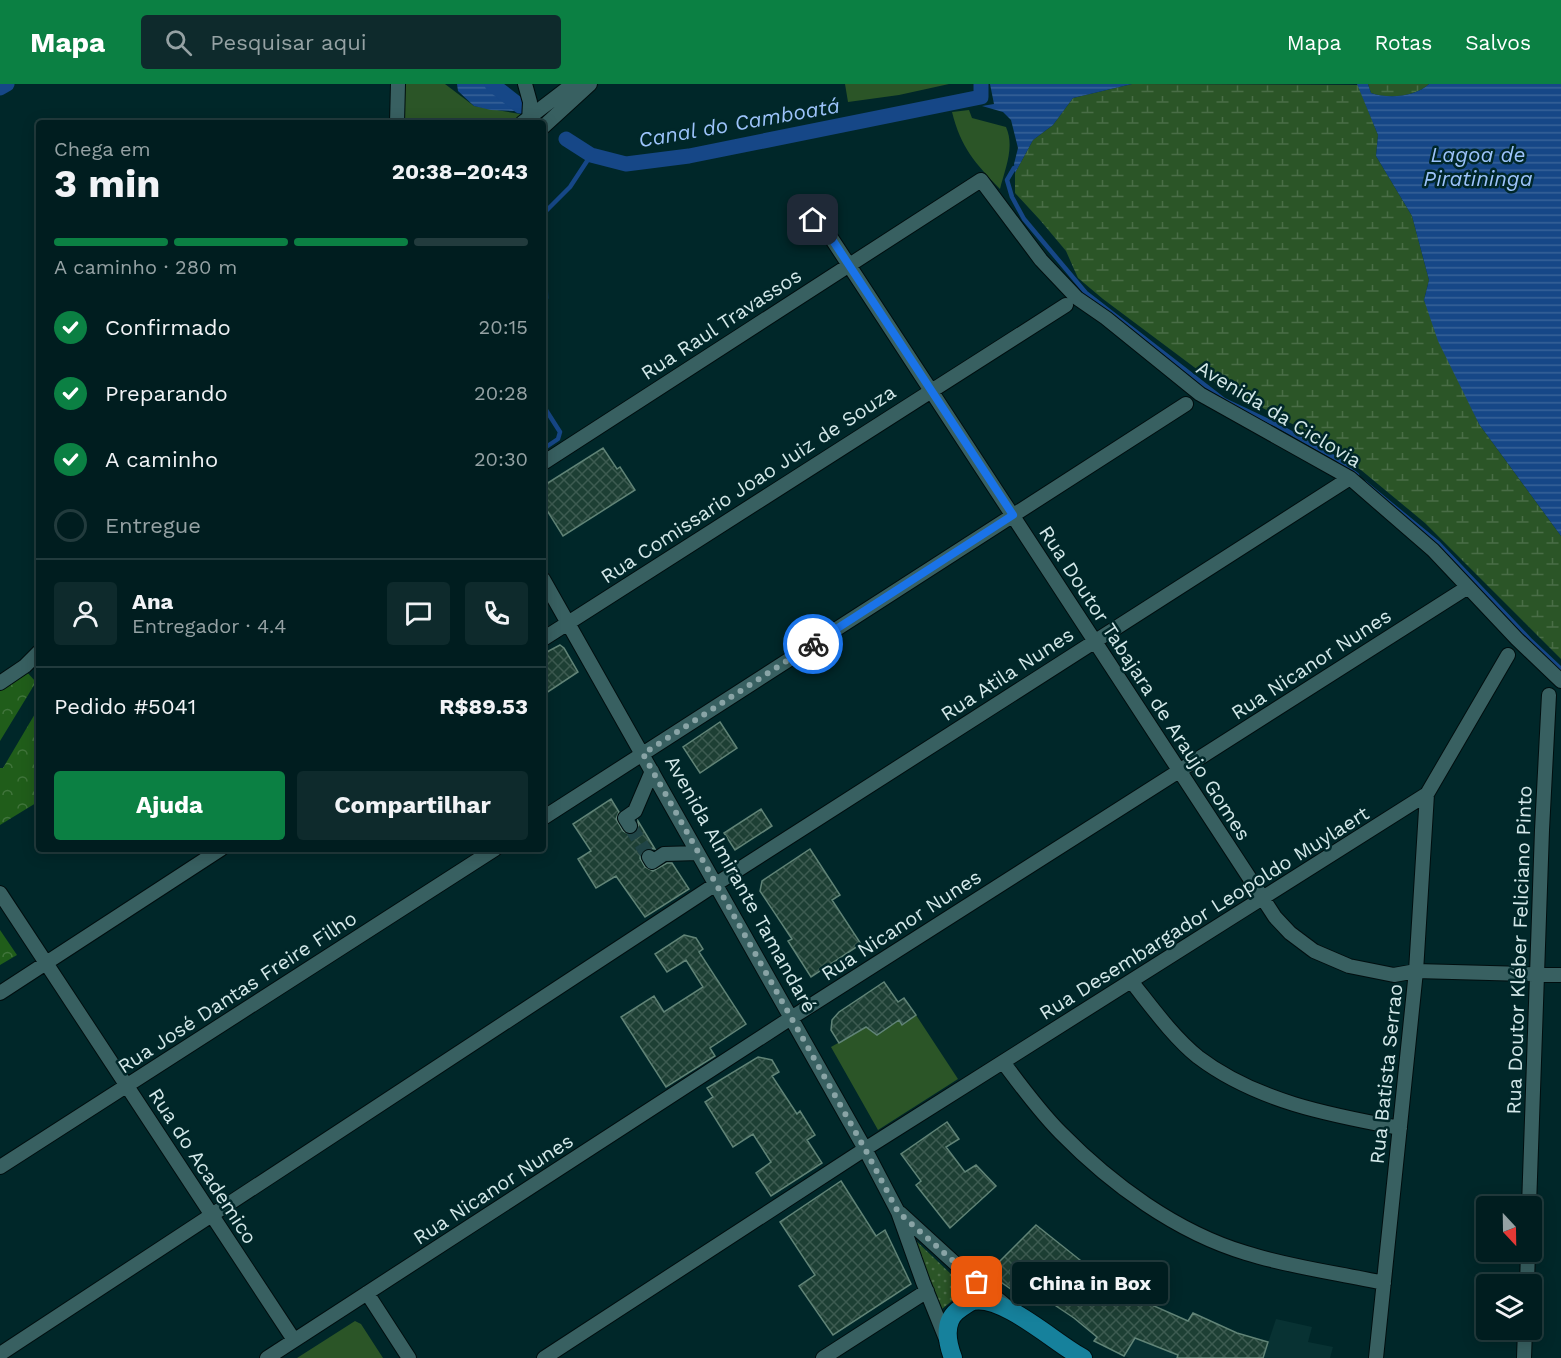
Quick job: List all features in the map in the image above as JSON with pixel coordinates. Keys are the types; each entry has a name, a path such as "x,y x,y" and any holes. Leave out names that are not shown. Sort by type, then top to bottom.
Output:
{"main road":[{"path":"950,1351 947,1330 950,1318 973,1301 1014,1311 1083,1358"}],"street":[{"path":"397,120 398,84"},
{"path":"525,84 530,96 526,120"},
{"path":"527,120 573,84"},
{"path":"546,125 590,84"},
{"name":"Rua Raul Travassos","path":"546,460 981,180"},
{"name":"Avenida da Ciclovia","path":"981,180 1041,260 1077,298 1106,318 1200,393 1350,478 1433,550 1561,681"},
{"name":"Rua Doutor Tabajara de Araujo Gomes","path":"813,220 824,227 849,264 1275,917 1290,933 1314,951 1349,966 1394,975 1416,971 1561,975"},
{"name":"Rua Comissario Joao Juiz de Souza","path":"546,637 1066,305"},
{"path":"546,816 1186,404"},
{"name":"Rua Atila Nunes","path":"716,884 1350,478"},
{"name":"Avenida Almirante Tamandaré","path":"546,584 865,1149 898,1212 950,1351"},
{"name":"Rua Nicanor Nunes","path":"267,1358 791,1018 1468,587"},
{"path":"0,683 26,666 36,655"},
{"name":"Rua Desembargador Leopoldo Muylaert","path":"544,1358 865,1149 1427,794 1508,655"},
{"name":"Rua Doutor Kléber Feliciano Pinto","path":"1529,1196 1549,695"},
{"path":"630,826 625,818 635,812 652,771"},
{"name":"Rua Batista Serrao","path":"1376,1358 1416,971 1427,794"},
{"path":"0,993 216,852"},
{"name":"Rua José Dantas Freire Filho","path":"0,1167 490,852"},
{"path":"649,857 652,862 664,854 698,853"},
{"path":"0,1354 716,884"},
{"name":"Rua do Academico","path":"0,893 294,1340"},
{"path":"1131,981 1163,1020 1197,1055 1228,1077 1264,1095 1299,1106 1400,1128"},
{"path":"1003,1062 1030,1098 1061,1133 1098,1167 1142,1201 1170,1219 1206,1239 1245,1253 1384,1282"},
{"name":"Avenida Almirante Tamandaré","path":"898,1212 959,1267 1014,1311"},
{"path":"823,1358 927,1291"},
{"path":"367,1293 409,1358"},
{"path":"1524,1358 1525,1340"}],"shaded area":[{"path":"1163,1310 1188,1321 1193,1313 1210,1320 1191,1358 1129,1358 1124,1356 1139,1333"},
{"path":"1276,1319 1312,1327 1308,1342 1333,1347 1330,1358 1263,1358"}],"green space":[{"path":"398,84 445,84 474,106 520,114 519,120 397,120"},
{"path":"845,84 949,84 899,95 848,102"},
{"path":"1132,84 1358,85 1378,135 1376,156 1412,216 1429,280 1424,300 1479,424 1561,536 1561,659 1425,523 1361,470 1296,426 1214,382 1078,278 1066,251 1015,193 1015,173 1033,140 1053,125 1073,98"},
{"path":"1368,84 1429,84 1417,92 1402,96 1386,96 1371,93"},
{"path":"969,110 972,118 1006,127 1010,142 1000,189 976,163 960,136 952,112"},
{"path":"25,670 36,682 0,741 0,682"},
{"path":"36,712 36,803 0,825 0,768 3,768"},
{"path":"0,930 17,955 0,965"},
{"path":"916,1015 958,1079 878,1130 831,1047 866,1027 877,1035 899,1020 902,1025"},
{"path":"913,1238 973,1292 959,1295 942,1309"},
{"path":"355,1321 361,1324 383,1358 297,1358"}],"water":[{"path":"457,84 492,84 520,106 514,111 491,110 474,106 458,91"},
{"path":"990,84 1132,84 1073,98 1053,125 1033,140 1015,173 1014,164 1018,148 1011,120 1003,112 982,106 994,104"},
{"name":"Lagoa de Piratininga","path":"1357,84 1368,84 1371,93 1402,96 1417,92 1429,84 1561,84 1561,536 1479,424 1438,341 1424,300 1429,280 1412,216 1376,156 1378,135"}],"building":[{"path":"603,448 617,469 620,467 635,490 563,536 546,509 546,484"},
{"path":"560,645 578,672 546,693 546,652"},
{"path":"720,722 737,748 700,773 683,747"},
{"path":"611,799 619,812 616,819 623,831 630,835 635,833 638,830 638,821 655,849 648,848 641,852 640,858 645,867 653,871 667,863 672,863 689,889 645,917 616,876 596,888 578,859 591,851 573,824"},
{"path":"761,809 772,826 735,850 724,833"},
{"path":"810,849 840,895 832,900 861,944 811,977 788,941 792,939 760,891 762,881"},
{"path":"684,935 696,938 703,949 699,952 746,1024 710,1048 715,1056 666,1087 621,1017 654,996 664,1012 703,987 686,960 667,972 655,954"},
{"path":"884,982 898,1002 904,998 916,1015 902,1025 899,1020 877,1035 866,1027 839,1043 831,1030 832,1020 839,1012"},
{"path":"758,1057 772,1060 779,1072 772,1076 797,1114 800,1111 815,1135 807,1140 822,1163 771,1196 756,1173 771,1162 753,1134 733,1147 705,1102 713,1097 707,1088"},
{"path":"947,1122 959,1139 946,1147 965,1172 976,1165 996,1186 950,1228 916,1185 921,1181 901,1154"},
{"path":"841,1181 876,1236 885,1230 911,1284 833,1335 799,1286 815,1275 780,1222"},
{"path":"1036,1225 1080,1260 1076,1265 1102,1284 1109,1275 1156,1303 1154,1306 1188,1321 1193,1313 1237,1333 1268,1342 1263,1358 1177,1358 1178,1355 1135,1338 1124,1356 1094,1341 1097,1337 1047,1300 1044,1304 1021,1285 1015,1292 988,1273"}],"waterway":[{"name":"Canal do Camboatá","path":"0,88 7,84"},
{"name":"Canal do Camboatá","path":"492,84 520,106"},
{"name":"Canal do Camboatá","path":"566,139 591,155 626,164 689,156 981,97 981,84"},
{"path":"546,211 570,187 591,155"},
{"path":"1014,168 1007,180 1012,197 1024,219 1086,293 1224,400 1277,425 1337,459 1357,475"},
{"path":"546,410 560,432 558,439 546,447"},
{"path":"1365,483 1438,543 1531,641 1561,669"}],"tunnel":[{"path":"630,826 649,857"}],"way so far":[{"path":"813,644 643,754 865,1149 898,1212 977,1282"}],"place":[{"name":"China in Box","path":"977,1282"}],"route":[{"path":"813,220 824,227 1013,515 813,644"}]}
